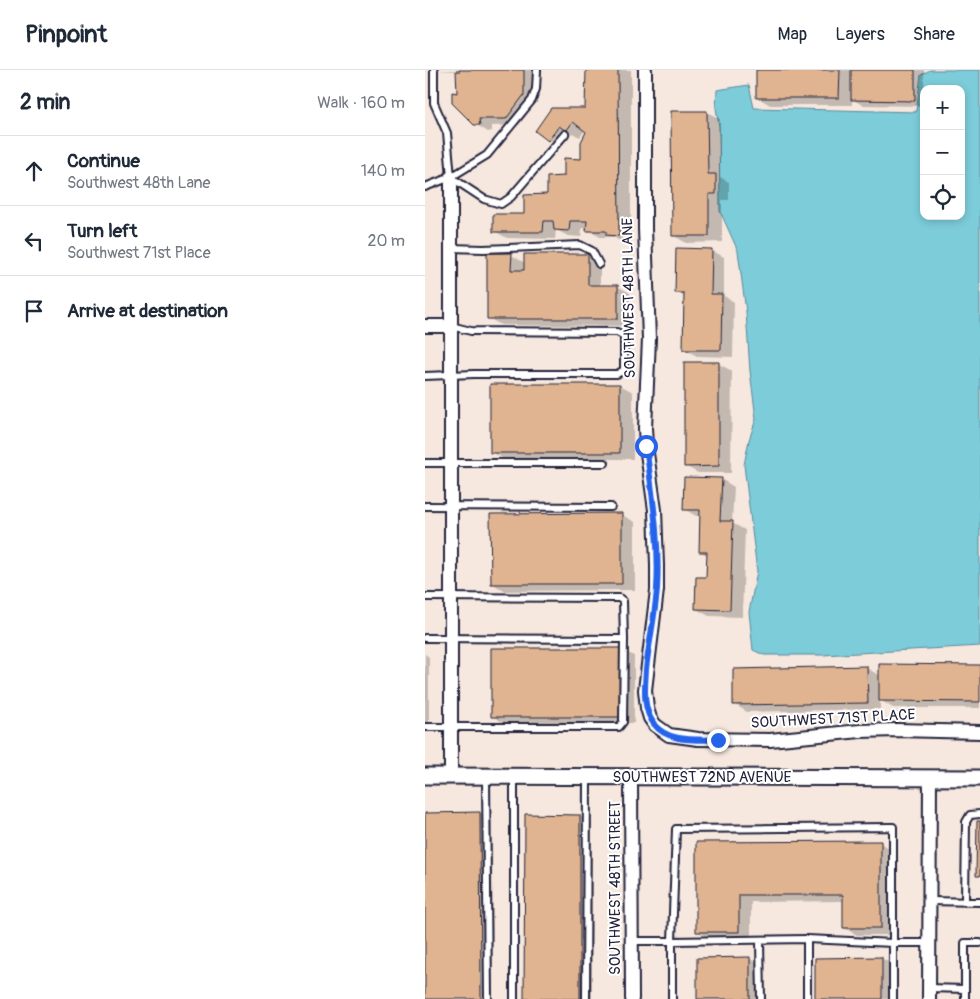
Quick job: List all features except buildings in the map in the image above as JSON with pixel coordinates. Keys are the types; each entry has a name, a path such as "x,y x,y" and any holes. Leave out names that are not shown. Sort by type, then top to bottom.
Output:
{"street":[{"name":"SOUTHWEST 48TH LANE","path":"645,70 645,222 649,339 645,428 655,510 657,590 645,690 650,718 660,730"},
{"path":"451,177 451,776"},
{"path":"425,326 451,326"},
{"name":"SOUTHWEST 71ST PLACE","path":"660,730 669,735 688,739 735,740 780,740 880,730 980,732"},
{"name":"SOUTHWEST 72ND AVENUE","path":"425,776 980,778"},
{"name":"SOUTHWEST 48TH STREET","path":"631,777 632,999"},
{"path":"929,994 930,778"}],"lane":[{"path":"434,70 434,103 447,133 451,177"},
{"path":"425,187 451,177 487,155 532,100 536,89 537,70"},
{"path":"451,177 484,199 501,204 511,197 565,134"},
{"path":"451,248 483,249 580,245 592,251 599,264"},
{"path":"425,376 617,374 624,370 624,336 617,332 471,331 451,326"},
{"path":"425,463 605,463"},
{"path":"425,506 611,507"},
{"path":"425,597 619,598 623,601 624,639 623,722 619,727 425,727"},
{"path":"425,638 624,639"},
{"path":"486,776 488,999"},
{"path":"514,777 514,999"},
{"path":"587,777 587,999"},
{"path":"965,902 966,822 970,816 980,814"},
{"path":"672,999 675,829 827,826 893,827 893,999"},
{"path":"929,901 980,902"},
{"path":"632,941 807,939 929,943"},
{"path":"807,939 807,999"},
{"path":"760,940 761,999"},
{"path":"965,999 965,943 980,943"},
{"path":"929,994 965,989"}],"water":[{"path":"930,70 980,70 980,646 823,655 764,655 753,650 749,612 757,571 744,465 756,419 738,251 720,211 717,90 749,85 754,108 916,112 921,75"}],"route":[{"path":"646,446 655,510 657,590 645,680 645,700 650,718 660,730 669,735 688,739 718,740"}]}
